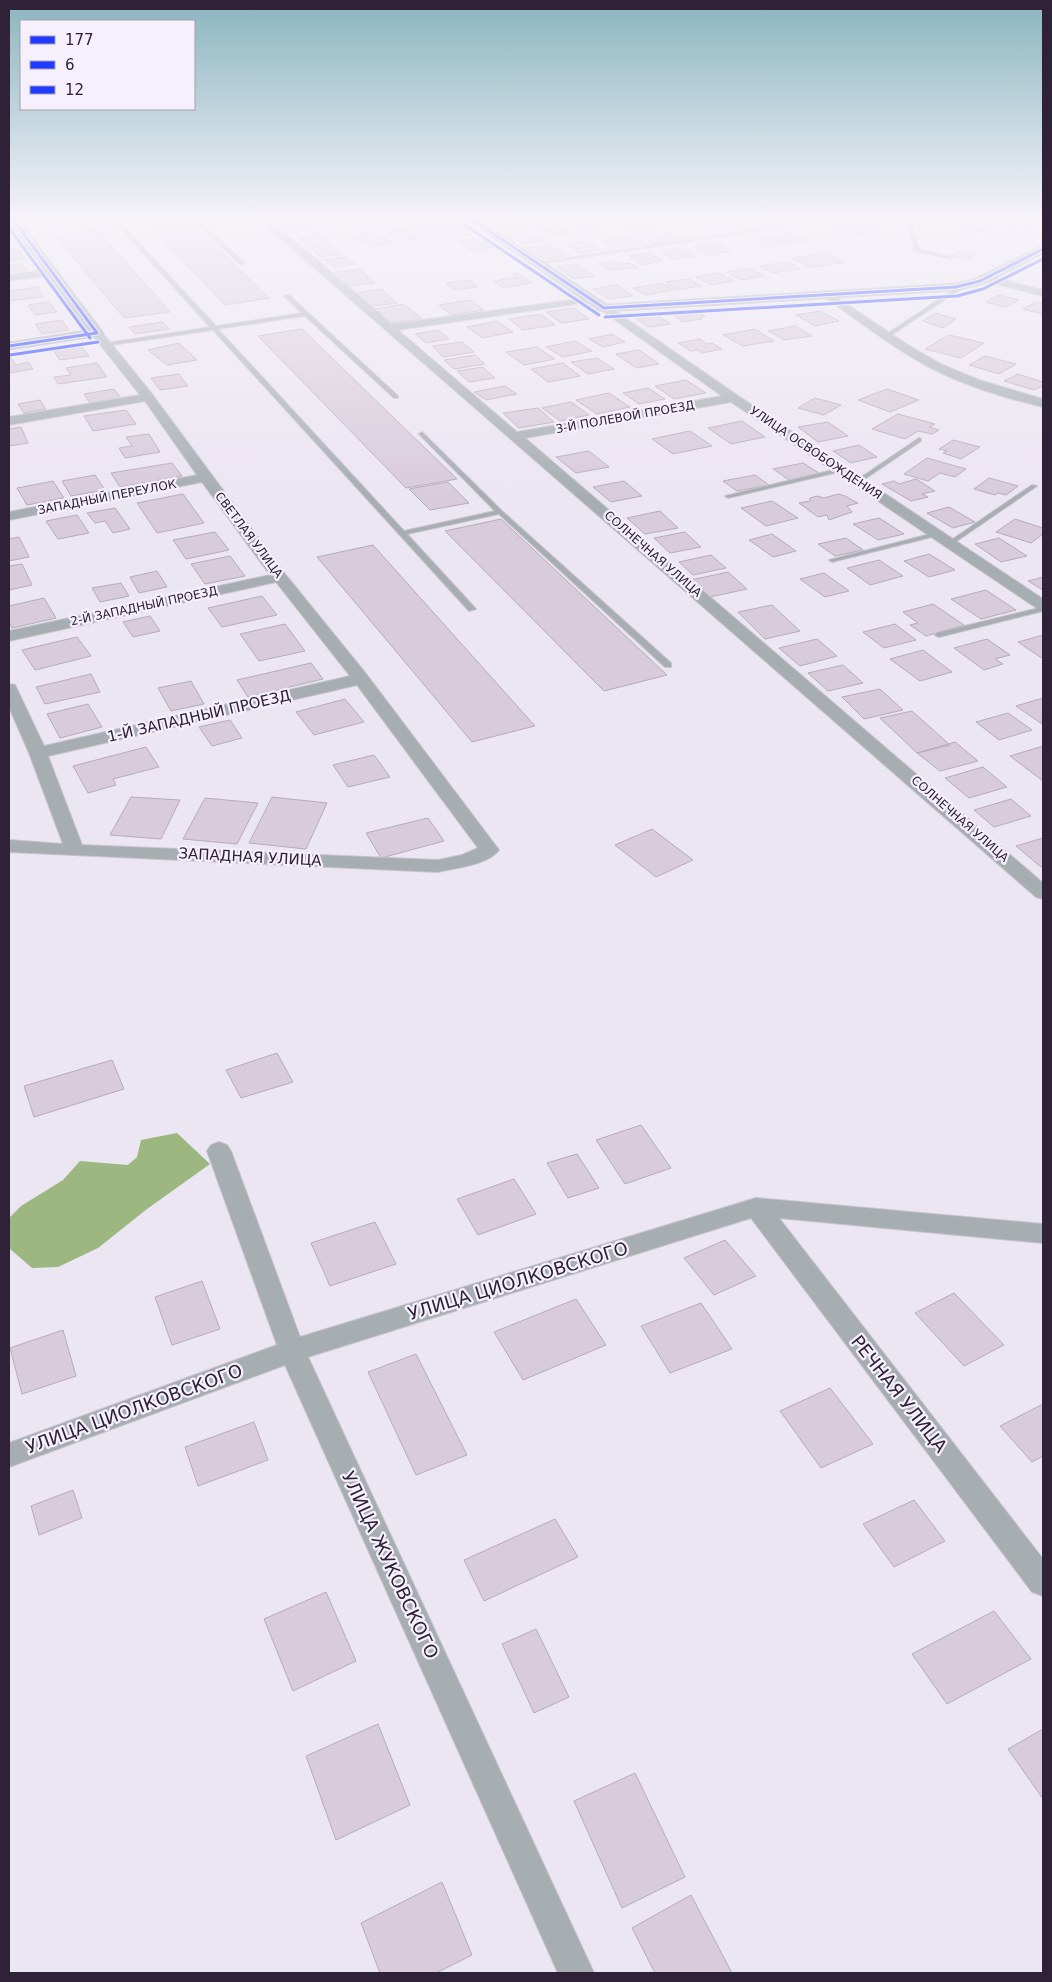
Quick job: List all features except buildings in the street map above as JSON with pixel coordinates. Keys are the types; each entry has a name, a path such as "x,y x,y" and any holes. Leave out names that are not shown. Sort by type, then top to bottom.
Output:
{"street":[{"name":"СВЕТЛАЯ УЛИЦА","path":"81,310 148,397 280,577 361,679 489,850"},
{"name":"СОЛНЕЧНАЯ УЛИЦА","path":"369,310 1043,893"},
{"path":"389,328 510,310"},
{"name":"УЛИЦА ОСВОБОЖДЕНИЯ","path":"608,310 733,398 938,534 949,544 1043,608"},
{"path":"852,310 951,374 998,391 1043,403"},
{"path":"9,346 97,333"},
{"path":"9,421 148,397"},
{"name":"3-Й ПОЛЕВОЙ ПРОЕЗД","path":"516,436 733,398"},
{"name":"ЗАПАДНЫЙ ПЕРЕУЛОК","path":"9,516 205,477"},
{"name":"2-Й ЗАПАДНЫЙ ПРОЕЗД","path":"9,636 280,577"},
{"name":"1-Й ЗАПАДНЫЙ ПРОЕЗД","path":"38,753 361,679"},
{"path":"9,689 38,753 74,849"},
{"name":"ЗАПАДНАЯ УЛИЦА","path":"9,846 438,866 468,860 489,850"},
{"name":"УЛИЦА ЖУКОВСКОГО","path":"219,1151 292,1351 576,1973"},
{"name":"УЛИЦА ЦИОЛКОВСКОГО","path":"9,1455 292,1351 756,1207 1043,1233"},
{"name":"РЕЧНАЯ УЛИЦА","path":"756,1207 1043,1582"}],"lane":[{"path":"197,310 472,609"},
{"path":"302,310 396,397"},
{"path":"888,335 925,310"},
{"path":"107,345 306,314"},
{"path":"422,434 500,512 668,665"},
{"path":"858,482 919,440"},
{"path":"728,496 841,470"},
{"path":"949,544 1034,486"},
{"path":"402,533 500,512"},
{"path":"832,560 938,534"},
{"path":"939,635 1043,608"}],"shaded area":[{"path":"177,1133 210,1164 147,1209 98,1248 58,1267 32,1268 9,1248 9,1218 21,1206 63,1180 80,1161 128,1165 137,1157 141,1140"}],"transit line":[{"name":"6","path":"70,310 90,338"},
{"name":"12","path":"80,310 97,333"},
{"name":"6","path":"592,310 599,315"},
{"name":"6","path":"605,317 714,310"},
{"name":"12","path":"9,346 97,333"},
{"name":"6","path":"10,355 98,342"}]}
